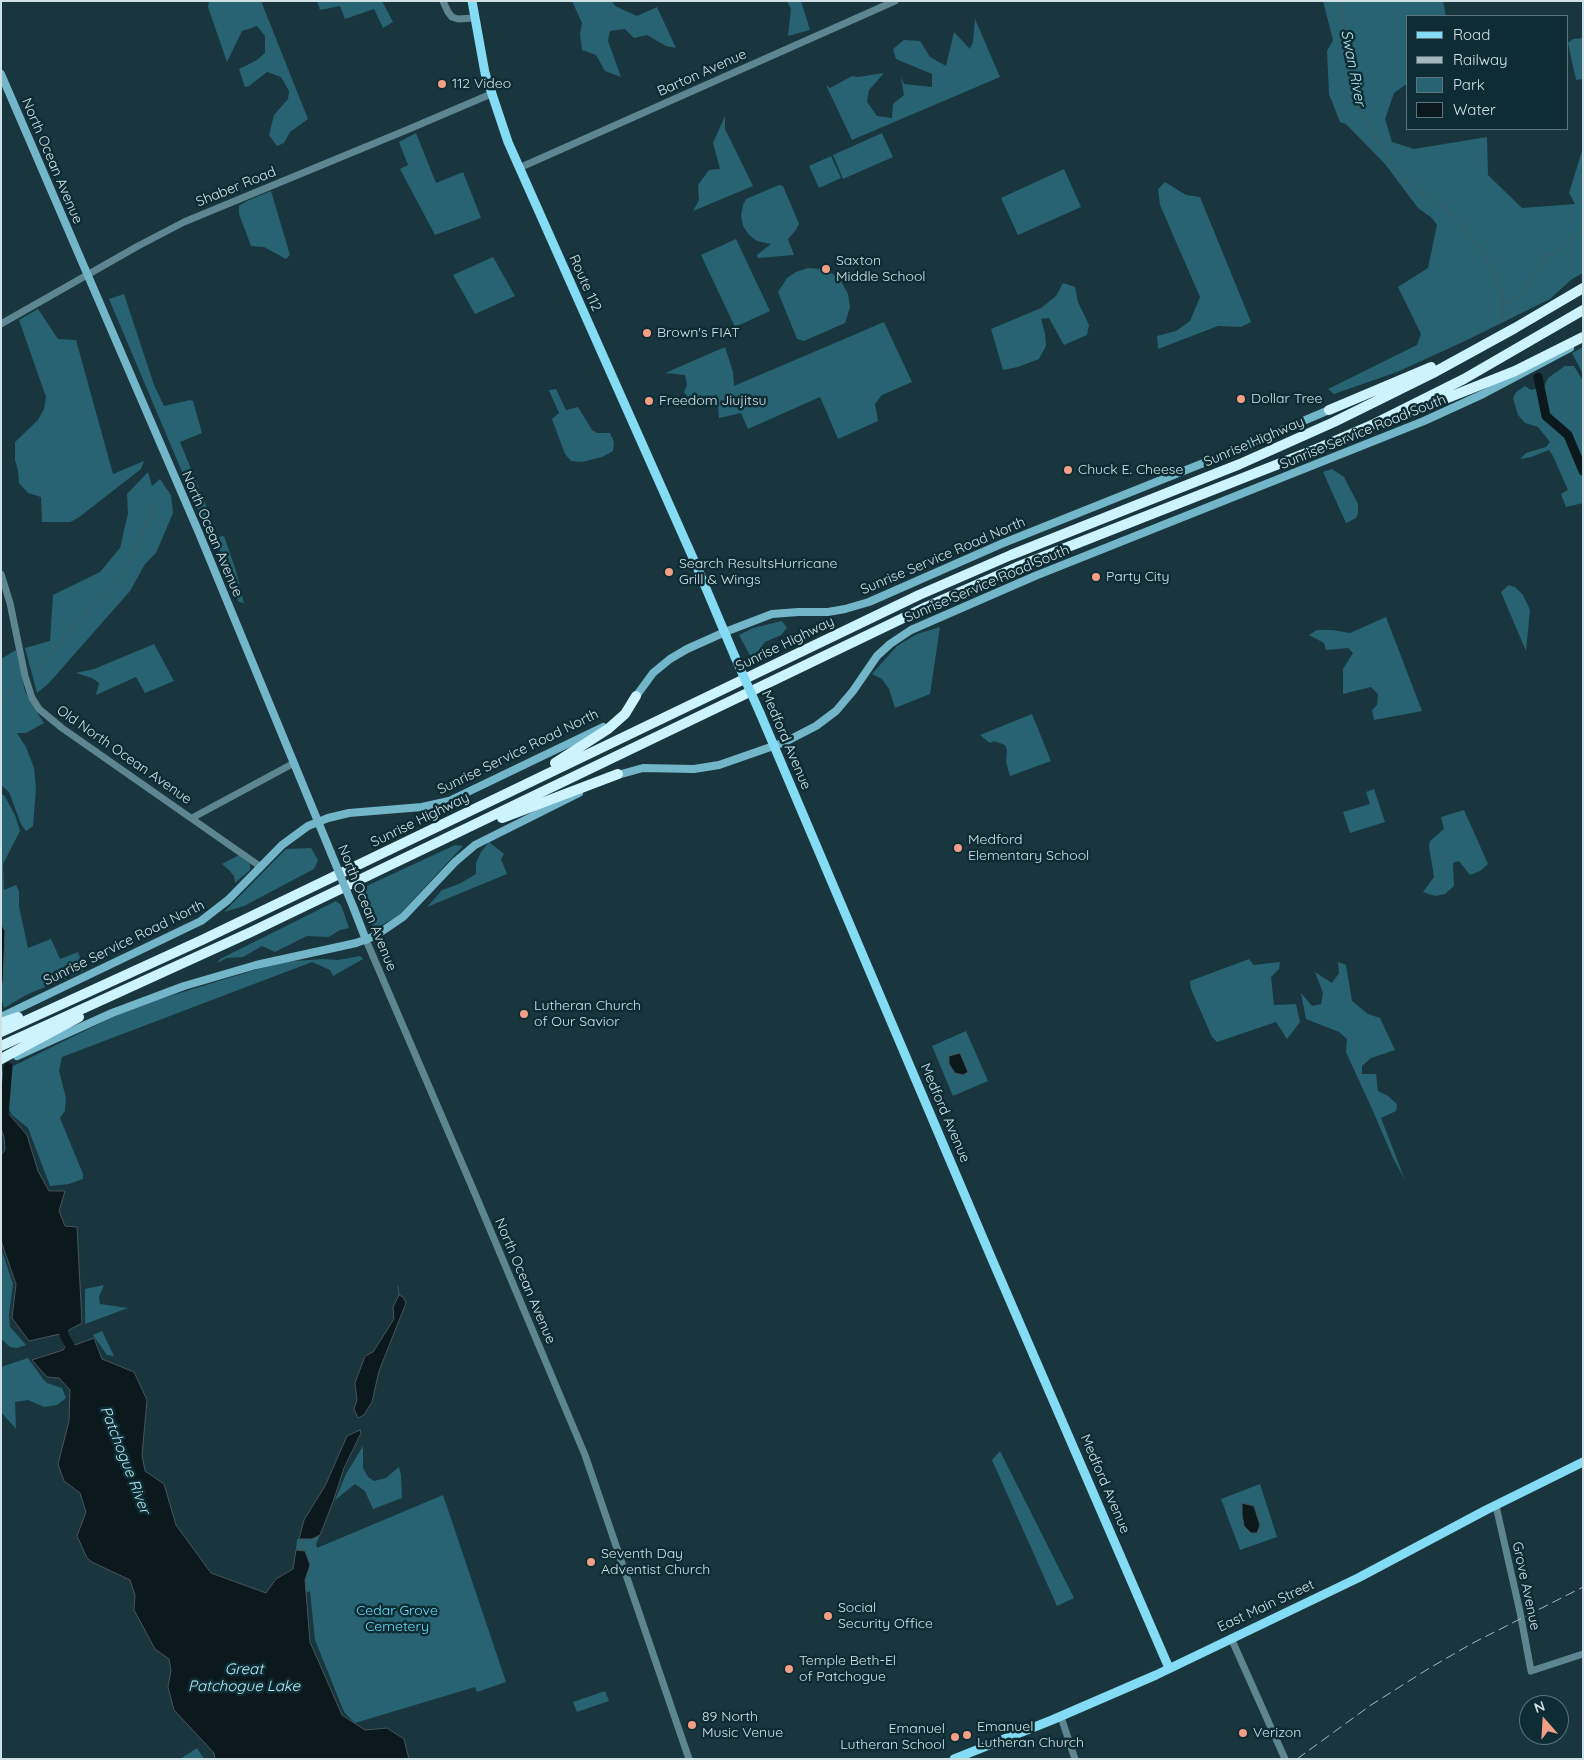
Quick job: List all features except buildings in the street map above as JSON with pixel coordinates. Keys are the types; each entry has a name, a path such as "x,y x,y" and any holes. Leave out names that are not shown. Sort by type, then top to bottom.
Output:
{"highway":[{"name":"Sunrise Highway","path":"1,1032 226,929 927,592 1011,555 1271,450 1401,389 1483,346 1583,288"},
{"name":"Sunrise Highway","path":"1,1046 235,940 949,597 1025,564 1345,437 1450,387 1583,310"},
{"path":"1345,437 1388,422 1515,371 1583,337"},
{"path":"1329,410 1483,346"},
{"path":"503,795 608,729 625,714 636,696"},
{"path":"449,837 618,774"},
{"path":"1,1059 126,990"},
{"path":"1,1023 85,994"}],"main road":[{"name":"Route 112","path":"472,1 480,52 491,94 505,134 697,567"},
{"name":"North Ocean Avenue","path":"1,74 195,525 366,940"},
{"name":"Sunrise Service Road South","path":"1,1063 89,1022 184,986 256,965 366,940 382,932 403,917 454,862 475,845 502,830 618,774 651,768 694,769 719,765 774,746 808,730 830,716 848,698 877,656 896,639 911,630 1044,572 1424,421 1509,381 1583,341"},
{"name":"Sunrise Service Road North","path":"1,1017 201,921 228,900 291,838 318,822 349,813 422,807 449,801 593,732 614,718 636,696 653,673 687,649 772,614 836,611 869,602 986,550 1221,456 1329,410"},
{"name":"Medford Avenue","path":"697,567 985,1243 1169,1668"},
{"name":"East Main Street","path":"954,1759 1061,1717 1169,1668 1358,1578 1583,1462"}],"street":[{"path":"443,1 452,17 458,19 474,18"},
{"name":"Barton Avenue","path":"519,168 895,1"},
{"name":"Shaber Road","path":"1,324 184,222 491,94"},
{"name":"Old North Ocean Avenue","path":"1,574 10,603 25,676 35,704 62,728 261,866"},
{"path":"192,818 294,763"},
{"name":"North Ocean Avenue","path":"366,940 585,1454 689,1759"},
{"name":"Grove Avenue","path":"1496,1506 1520,1612 1531,1672 1583,1654"},
{"path":"1231,1638 1285,1759"},
{"path":"1061,1717 1075,1759"}],"green space":[{"path":"209,1 261,1 308,119 290,132 284,143 277,146 269,135 274,115 288,99 289,91 281,77 267,72 245,87 239,69 257,60 265,53 265,36 257,26 242,31 227,62 208,7"},
{"path":"317,1 382,1 393,22 383,28 374,9 345,19 340,6 320,10"},
{"path":"572,1 612,1 615,6 637,16 657,7 676,48 666,46 647,35 634,38 625,29 610,31 608,41 621,77 605,71 596,55 582,50 580,34 582,23"},
{"path":"787,1 801,1 810,30 788,36 791,9"},
{"path":"1323,1 1443,1 1446,15 1406,15 1406,84 1394,93 1385,119 1392,142 1414,149 1487,137 1488,175 1522,208 1575,204 1569,193 1583,148 1583,273 1572,279 1550,299 1465,341 1397,372 1334,394 1328,389 1417,345 1421,334 1398,287 1428,268 1437,225 1432,218 1418,208 1385,164 1346,124 1340,122 1329,94 1327,51 1333,40"},
{"path":"975,19 1000,77 852,140 826,85 830,88 852,76 858,77 884,73 869,90 867,102 877,116 892,118 893,104 904,95 901,77 904,84 932,87 932,74 896,59 893,49 904,40 920,41 930,57 946,66 954,32 970,49 973,42"},
{"path":"1583,38 1583,79 1576,80 1569,48 1569,42 1573,39"},
{"path":"725,116 725,129 753,186 693,211 699,200 698,185 709,170 720,169 713,143"},
{"path":"416,133 436,183 463,172 481,218 435,235 400,169 408,165 399,142"},
{"path":"882,133 893,157 843,179 833,155"},
{"path":"831,156 841,178 819,188 809,166"},
{"path":"1064,169 1081,207 1018,235 1001,198"},
{"path":"1165,182 1186,195 1200,197 1251,322 1241,327 1218,326 1158,349 1157,336 1176,331 1190,321 1200,297 1160,205 1158,189"},
{"path":"779,185 783,186 799,224 788,239 794,255 758,258 757,255 771,244 757,241 749,235 743,226 741,216 743,205 746,199"},
{"path":"271,191 290,255 286,259 264,247 251,246 239,214 239,206"},
{"path":"736,239 770,311 735,327 701,255"},
{"path":"493,257 515,296 475,314 453,275"},
{"path":"808,268 821,269 833,274 842,283 848,294 850,307 845,323 804,341 797,339 778,292 787,278 796,272"},
{"path":"1063,283 1075,287 1078,302 1089,325 1087,335 1064,345 1049,318 1041,319 1046,346 1039,359 1018,367 1003,370 991,329 1041,308 1056,296"},
{"path":"124,294 154,385 164,406 193,401 202,433 180,442 213,523 208,524 202,519 109,299"},
{"path":"38,309 58,339 76,340 113,474 144,461 141,469 78,518 70,522 42,522 41,497 28,493 19,483 15,460 15,442 38,420 44,409 46,397 19,320"},
{"path":"884,322 912,382 882,395 875,404 878,421 838,439 820,397 748,429 741,413 719,418 717,395 692,402 684,392 687,385 685,375 665,373 725,347 733,372 734,386"},
{"path":"1583,347 1583,374 1572,353"},
{"path":"1565,366 1574,366 1583,381 1583,503 1566,507 1561,494 1568,490 1549,450 1520,459 1526,453 1546,447 1550,442 1538,427 1525,423 1518,415 1513,398 1516,392 1525,386 1531,390 1544,387 1548,378"},
{"path":"556,389 566,410 578,407 592,430 597,433 610,433 614,442 613,451 602,457 582,462 571,461 565,454 552,419 559,413 549,390"},
{"path":"1332,469 1344,477 1358,504 1356,518 1346,523 1323,472"},
{"path":"148,472 152,486 160,479 171,495 173,513 156,553 145,564 130,591 49,683 37,693 25,648 50,641 53,595 100,572 120,548 128,513 127,494"},
{"path":"224,536 244,603 239,602 231,587 218,544 217,537"},
{"path":"1509,585 1515,587 1523,595 1530,610 1526,651 1501,592"},
{"path":"1386,617 1422,711 1374,720 1372,710 1377,705 1378,694 1371,687 1343,694 1343,669 1353,653 1348,648 1326,650 1324,643 1309,635 1317,630 1350,633"},
{"path":"782,621 787,628 781,635 765,642 752,659 739,635 753,628"},
{"path":"940,627 930,694 895,708 889,689 882,679 872,674 897,646 917,634"},
{"path":"154,644 174,681 145,693 136,677 96,695 99,683 92,678 76,673 94,669"},
{"path":"16,650 25,691 44,723 26,733 17,733 26,747 34,768 36,789 33,826 26,831 21,824 9,792 1,785 1,659"},
{"path":"1032,714 1051,761 1010,776 1006,762 1007,750 1005,745 994,741 990,743 980,735"},
{"path":"1374,789 1385,822 1350,833 1343,812 1370,804 1366,792"},
{"path":"1,795 4,795 15,815 20,831 3,864 4,890 16,885 19,891 19,907 28,948 51,939 60,959 78,952 83,966 83,971 26,995 4,1008 1,998"},
{"path":"1464,810 1488,864 1480,871 1470,875 1459,861 1453,863 1454,886 1445,894 1435,896 1423,892 1434,877 1429,846 1430,841 1444,829 1441,817"},
{"path":"489,842 504,854 501,859 507,874 427,907 442,890 459,884 476,874 476,863 481,852"},
{"path":"455,845 463,846 398,916 373,928 358,890"},
{"path":"311,848 318,860 314,869 244,906 224,912 286,849"},
{"path":"239,855 250,864 250,870 235,883 234,876 222,864"},
{"path":"336,901 341,905 349,928 340,930 329,937 307,936 275,952 262,946 243,957 227,958 217,963 220,959"},
{"path":"360,956 363,959 333,976 330,970 312,962 62,1057 59,1071 66,1098 65,1111 60,1118 83,1174 83,1179 69,1184 50,1186 28,1128 12,1115 7,1105 10,1086 8,1071 1,1099 1,1072 115,1016 157,1000 281,962 323,959 338,960"},
{"path":"1249,959 1254,965 1280,962 1279,969 1271,977 1274,1005 1296,1004 1300,1022 1287,1039 1276,1022 1217,1042 1212,1037 1191,989 1190,981"},
{"path":"1338,962 1346,965 1352,1001 1368,1014 1380,1018 1395,1050 1371,1058 1362,1066 1362,1074 1376,1074 1378,1091 1388,1096 1397,1104 1396,1111 1381,1118 1405,1180 1394,1160 1346,1052 1347,1039 1339,1032 1306,1019 1301,993 1312,1006 1321,1004 1323,993 1315,972 1332,983 1339,973"},
{"path":"966,1031 988,1081 953,1096 932,1046"},
{"path":"1,1248 13,1284 9,1315 10,1327 26,1345 17,1348 10,1347 1,1339"},
{"path":"104,1285 99,1297 100,1304 128,1308 85,1324 85,1289"},
{"path":"102,1331 114,1356 107,1355 93,1335"},
{"path":"28,1358 47,1383 62,1388 66,1398 57,1405 44,1407 28,1400 15,1402 16,1429 1,1412 1,1367"},
{"path":"363,1446 363,1468 368,1477 374,1481 386,1478 399,1467 402,1498 373,1509 365,1491 355,1484 335,1500 346,1474"},
{"path":"1000,1451 1074,1598 1057,1606 992,1460"},
{"path":"1260,1484 1277,1537 1240,1550 1221,1499"},
{"name":"Cedar Grove Cemetery","path":"443,1495 506,1682 477,1692 475,1687 355,1723 344,1712 315,1640 310,1591 306,1593 305,1580 310,1564 305,1551 296,1550 297,1539 312,1539 320,1535 316,1544 317,1548"},
{"path":"605,1691 609,1701 577,1712 573,1702"},
{"path":"197,1748 204,1759 180,1759"}],"water":[{"path":"1,924 5,931 3,982 1,987"},
{"path":"960,1053 968,1072 963,1075 955,1073 949,1064 949,1056"},
{"path":"8,1113 27,1135 38,1171 49,1191 65,1191 59,1211 65,1226 77,1227 82,1323 64,1335 60,1334 29,1341 12,1318 16,1284 1,1241 1,1155 5,1150 1,1129 1,1116"},
{"path":"399,1295 403,1297 406,1303 379,1371 372,1402 364,1415 358,1418 354,1409 357,1400 355,1383 365,1356 373,1352 394,1319 393,1307"},
{"name":"Great Patchogue Lake","path":"94,1338 102,1359 134,1372 147,1400 142,1455 145,1471 164,1484 176,1525 211,1573 266,1593 276,1579 293,1569 296,1550 305,1551 310,1565 305,1580 310,1642 342,1715 365,1730 387,1728 404,1739 409,1759 215,1759 214,1753 174,1710 168,1687 171,1670 169,1659 155,1649 134,1610 135,1595 130,1580 87,1558 77,1536 86,1512 80,1493 64,1481 58,1464 69,1421 70,1390 59,1378 47,1377 32,1360 63,1350 68,1343 75,1345"},
{"path":"360,1430 361,1433 344,1468 320,1535 312,1539 299,1539 304,1520 325,1486 347,1436"},
{"path":"1242,1503 1254,1506 1260,1525 1257,1533 1251,1533 1244,1526"}],"waterway":[{"name":"Swan River","path":"1340,1 1361,114 1401,178 1448,211 1485,255 1502,292 1502,323"},
{"path":"1502,306 1518,298 1548,256 1553,255 1583,229"},
{"name":"Swan River","path":"1538,377 1546,416 1568,435 1583,471"},
{"path":"36,671 71,629 124,573 156,503"},
{"path":"1,702 16,686"},
{"name":"Patchogue River","path":"8,1067 4,1115 8,1126"},
{"path":"398,1286 399,1295"},
{"name":"Patchogue River","path":"62,1324 64,1335 73,1351"},
{"path":"300,1550 304,1540"}],"railway":[{"path":"1297,1759 1371,1705 1428,1669 1471,1644 1583,1587"}],"place":[{"name":"112 Video","path":"442,84"},
{"name":"Saxton Middle School","path":"826,269"},
{"name":"Brown's FIAT","path":"647,333"},
{"name":"Dollar Tree","path":"1241,399"},
{"name":"Freedom Jiujitsu","path":"649,401"},
{"name":"Chuck E. Cheese","path":"1068,470"},
{"name":"Search ResultsHurricane Grill & Wings","path":"669,572"},
{"name":"Party City","path":"1096,577"},
{"name":"Medford Elementary School","path":"958,848"},
{"name":"Lutheran Church of Our Savior","path":"524,1014"},
{"name":"Seventh Day Adventist Church","path":"591,1562"},
{"name":"Social Security Office","path":"828,1616"},
{"name":"Temple Beth-El of Patchogue","path":"789,1669"},
{"name":"89 North Music Venue","path":"692,1725"},
{"name":"Verizon","path":"1243,1733"},
{"name":"Emanuel Lutheran Church","path":"967,1735"},
{"name":"Emanuel Lutheran School","path":"955,1737"}]}
